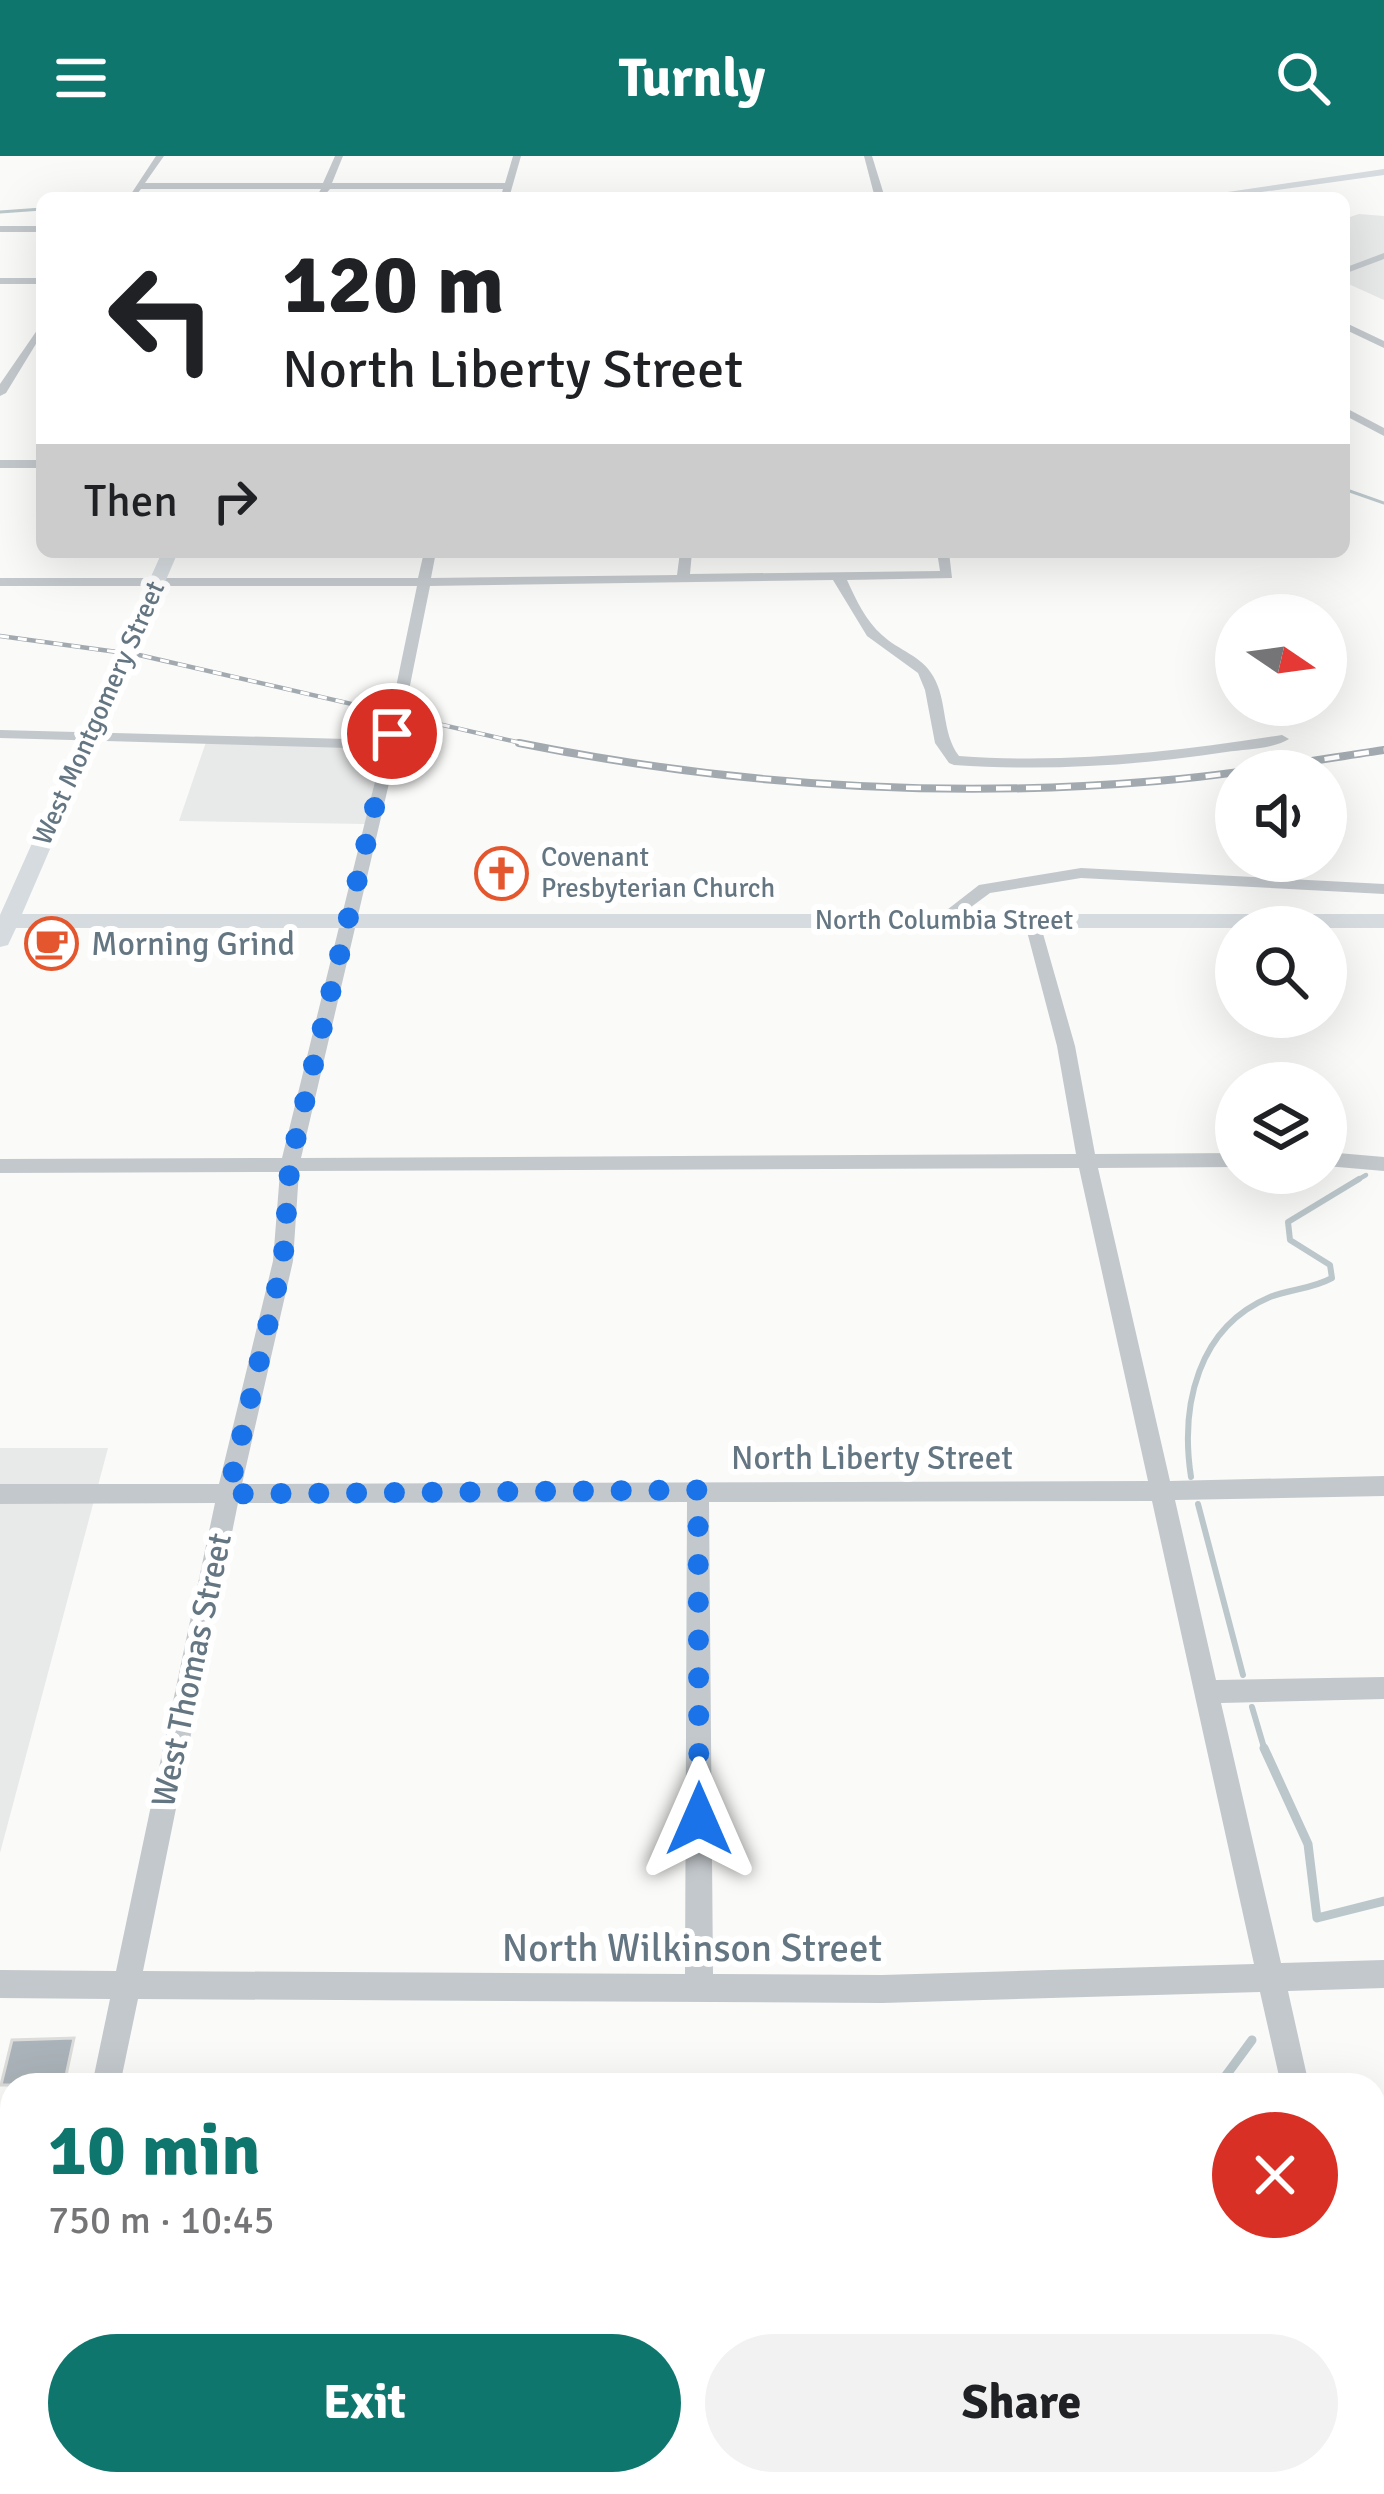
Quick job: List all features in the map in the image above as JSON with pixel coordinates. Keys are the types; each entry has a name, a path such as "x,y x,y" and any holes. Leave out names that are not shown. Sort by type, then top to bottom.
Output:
{"main road":[{"path":"1237,192 1384,172"},
{"name":"West Montgomery Street","path":"3,927 167,558"},
{"name":"North Columbia Street","path":"3,927 350,920 1384,921"}],"street":[{"path":"134,192 160,156"},
{"path":"323,192 339,156"},
{"path":"138,186 507,192 517,156"},
{"path":"868,156 878,192"},
{"path":"0,229 36,229"},
{"path":"1350,269 1384,256"},
{"path":"0,281 36,281"},
{"path":"1350,328 1384,345"},
{"path":"0,394 36,336"},
{"path":"1350,413 1384,433"},
{"path":"0,464 36,464"},
{"name":"West Thomas Street","path":"109,2073 228,1494 283,1261 290,1164 392,739 429,558"},
{"path":"683,580 685,558"},
{"path":"0,582 947,575 944,558"},
{"path":"838,576 872,632 883,644 908,652 928,679 944,750 954,760 1098,762 1177,756 1282,739"},
{"path":"0,734 392,739"},
{"path":"942,920 985,890 1081,873 1384,889"},
{"path":"1032,920 1066,1046 1087,1162 1292,2073"},
{"path":"0,1166 1215,1160"},
{"path":"1347,1161 1384,1164"},
{"name":"North Liberty Street","path":"0,1494 1161,1492 1384,1486"},
{"path":"698,1490 699,1987"},
{"path":"1206,1692 1384,1688"},
{"name":"North Wilkinson Street","path":"0,1984 882,1989 1384,1974"}],"shaded area":[{"path":"1384,216 1384,300 1350,285 1350,217"},
{"path":"206,742 360,746 382,751 365,824 179,821"},
{"path":"0,1448 108,1448 0,1853"}],"building":[{"path":"74,2038 67,2073 4,2073 12,2040"}],"waterway":[{"path":"0,212 36,209"},
{"path":"1350,491 1384,503"},
{"path":"1355,1181 1366,1175"},
{"path":"1355,1181 1359,1179"},
{"path":"1191,1477 1192,1396 1210,1348 1245,1310 1332,1278 1330,1265 1290,1240 1288,1222 1355,1181"},
{"path":"1198,1504 1243,1675"},
{"path":"1252,1707 1264,1749"},
{"path":"1264,1749 1308,1844 1317,1918 1384,1901"},
{"path":"1228,2073 1252,2040"}],"railway":[{"path":"0,636 139,655 528,745"},
{"path":"519,743 528,745"},
{"path":"528,745 757,778 997,789 1157,781 1384,750"},
{"path":"528,745 534,746"}],"place":[{"name":"Covenant Presbyterian Church","path":"502,873"},
{"name":"Morning Grind","path":"52,944"}],"route":[{"path":"392,734 290,1164 283,1261 228,1494 698,1490 699,1819"}]}
